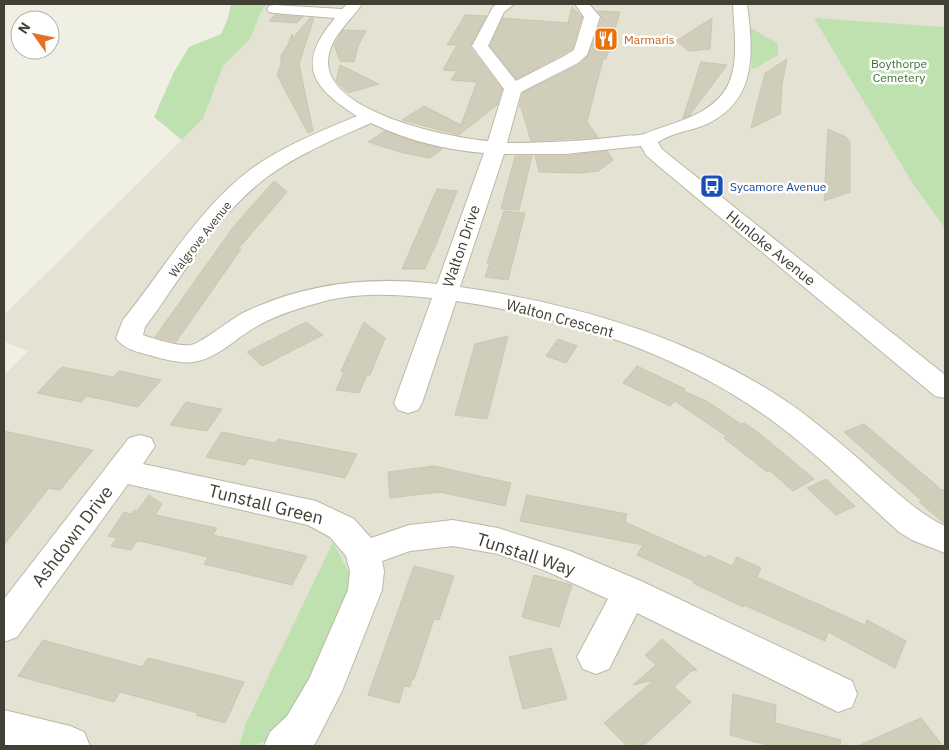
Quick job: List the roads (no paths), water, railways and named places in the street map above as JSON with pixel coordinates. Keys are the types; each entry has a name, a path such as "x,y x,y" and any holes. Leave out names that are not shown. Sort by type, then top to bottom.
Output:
{"street":[{"path":"507,4 498,10 480,46 513,88 536,75 566,62 581,52 592,18 591,14 582,4"},
{"path":"350,9 323,47 320,56 320,68 326,83 338,96 370,117 426,137 496,148 562,148 636,140 648,141 655,135 697,121 726,104 737,88 741,72 733,45 740,4"},
{"path":"274,9 350,9"},
{"path":"498,69 516,76 536,75"},
{"name":"Walton Drive","path":"408,403 496,148 513,88"},
{"name":"Walgrove Avenue","path":"129,338 132,326 211,221 237,193 259,173 296,151 370,117"},
{"name":"Hunloke Avenue","path":"648,141 653,151 662,159 945,390"},
{"name":"Walton Crescent","path":"129,338 136,344 195,354 248,321 266,313 330,293 377,288 404,288 445,292 512,303 586,322 644,342 736,384 785,415 911,523 945,540"},
{"name":"Tunstall Green","path":"131,458 316,514 342,528 352,537 363,554 367,570 365,590 352,624 323,691 300,730 284,746"},
{"name":"Ashdown Drive","path":"4,626 131,458"},
{"name":"Tunstall Way","path":"363,554 408,538 453,533 498,541 550,558 628,592 838,694"},
{"path":"596,657 628,592"},
{"path":"4,729 70,746"}],"place":[{"name":"Marmaris","path":"606,39"},
{"name":"Sycamore Avenue","path":"712,186"}],"park label":[{"name":"Boythorpe Cemetery","path":"899,70"}]}
